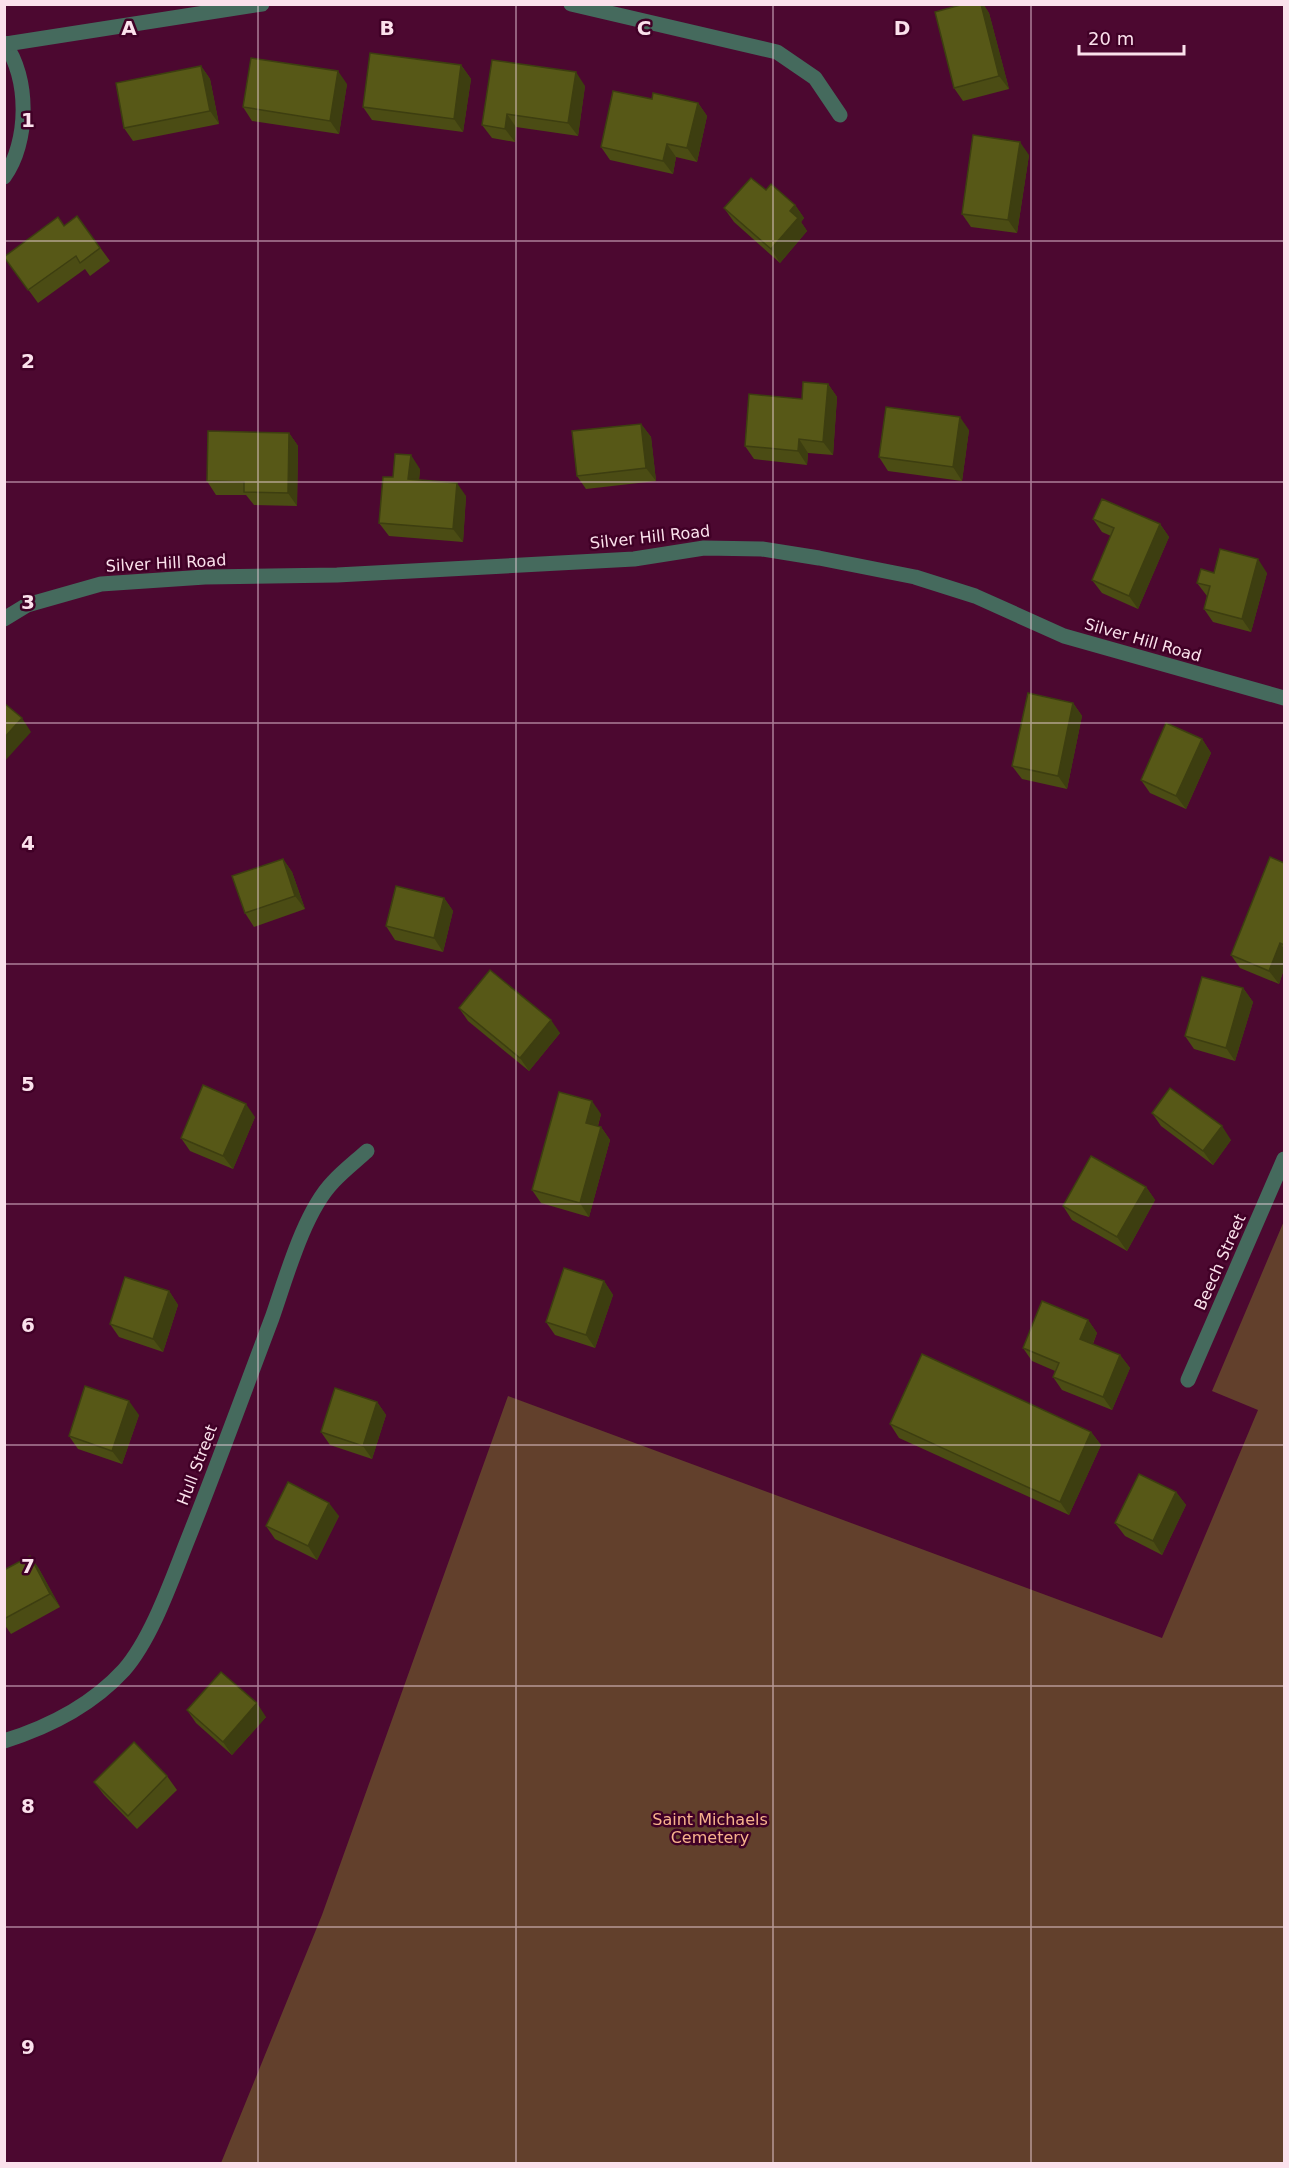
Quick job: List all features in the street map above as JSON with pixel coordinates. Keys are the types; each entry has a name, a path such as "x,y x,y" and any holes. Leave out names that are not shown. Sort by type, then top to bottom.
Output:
{"street":[{"path":"4,177 13,165 23,120 22,95 16,68 5,44 262,4"},
{"path":"572,4 777,52 815,78 840,115"},
{"name":"Silver Hill Road","path":"4,619 27,605 101,584 205,577 337,575 634,559 704,548 762,549 915,577 975,596 1064,636 1284,698"},
{"name":"Hull Street","path":"4,1741 33,1732 68,1715 96,1696 125,1669 150,1628 172,1578 225,1444 307,1222 332,1183 367,1151"},
{"name":"Beech Street","path":"1188,1380 1284,1159"}],"green space":[{"name":"Saint Michaels Cemetery","path":"1284,1221 1284,2163 221,2163 322,1915 508,1396 1162,1638 1258,1410 1212,1391"}],"building":[{"path":"964,4 981,4 999,76 954,88 935,12"},
{"path":"370,53 461,65 454,119 363,107"},
{"path":"251,58 338,71 330,121 243,107"},
{"path":"492,60 576,72 568,123 507,114 505,129 482,125"},
{"path":"201,66 210,111 124,128 116,83"},
{"path":"613,91 652,99 653,93 698,103 687,148 667,144 663,161 601,147"},
{"path":"973,135 1020,142 1008,220 962,214"},
{"path":"751,178 766,190 771,184 795,205 790,211 798,218 771,249 724,208"},
{"path":"77,216 100,248 80,263 76,256 28,290 4,257 58,217 64,226"},
{"path":"803,382 828,384 823,442 799,439 798,451 745,446 749,394 802,399"},
{"path":"886,407 960,417 953,467 879,457"},
{"path":"641,424 646,468 577,476 572,431"},
{"path":"208,431 289,433 288,493 244,492 244,482 207,481"},
{"path":"395,454 411,455 408,479 457,483 453,529 379,523 383,477 393,477"},
{"path":"1102,499 1160,524 1129,596 1092,580 1114,528 1093,519"},
{"path":"1220,549 1258,559 1242,619 1204,609 1210,586 1197,583 1201,569 1214,573"},
{"path":"1028,693 1073,703 1058,776 1012,766"},
{"path":"4,703 22,718 4,738"},
{"path":"1166,723 1202,739 1176,796 1141,780"},
{"path":"1270,857 1284,863 1284,945 1280,943 1269,971 1231,955"},
{"path":"283,859 295,896 245,913 232,876"},
{"path":"396,886 444,898 434,938 386,926"},
{"path":"490,970 551,1020 520,1058 459,1008"},
{"path":"1202,977 1243,988 1226,1048 1185,1036"},
{"path":"203,1085 246,1104 223,1156 181,1138"},
{"path":"1170,1088 1222,1126 1203,1151 1152,1113"},
{"path":"559,1092 592,1101 586,1123 601,1127 580,1203 532,1190"},
{"path":"1091,1156 1146,1187 1117,1237 1063,1206"},
{"path":"564,1268 604,1281 586,1335 546,1322"},
{"path":"125,1277 169,1291 153,1339 110,1324"},
{"path":"1042,1301 1088,1320 1080,1339 1120,1355 1103,1397 1053,1377 1059,1363 1023,1348"},
{"path":"922,1354 1091,1432 1060,1502 890,1424"},
{"path":"85,1386 129,1401 112,1451 69,1436"},
{"path":"335,1388 377,1402 363,1446 321,1432"},
{"path":"1139,1474 1176,1492 1153,1541 1115,1523"},
{"path":"288,1482 329,1503 308,1546 266,1526"},
{"path":"30,1556 50,1594 4,1619 4,1570"},
{"path":"221,1672 257,1703 223,1742 187,1710"},
{"path":"134,1742 167,1776 128,1816 94,1782"}]}
